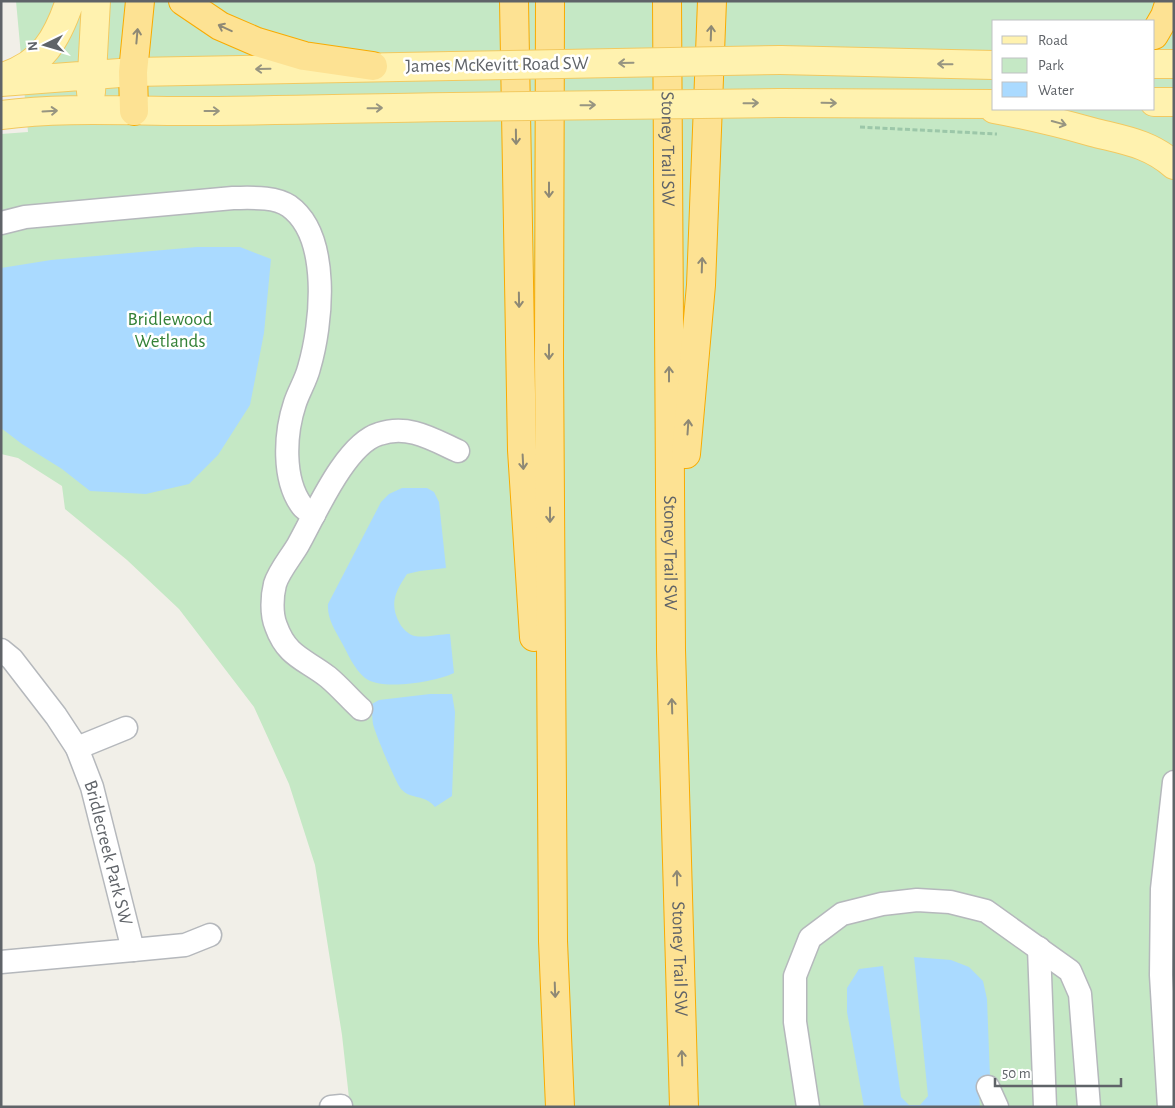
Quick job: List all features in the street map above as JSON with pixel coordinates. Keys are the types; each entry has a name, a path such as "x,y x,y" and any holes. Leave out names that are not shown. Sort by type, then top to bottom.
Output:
{"highway":[{"path":"134,111 133,72 140,1"},
{"path":"183,1 220,26 257,42 304,56 373,66"},
{"path":"514,1 522,450 553,941 560,1107"},
{"path":"550,1 549,357 553,941"},
{"name":"Stoney Trail SW","path":"667,1 671,650 684,1107"},
{"path":"671,650 692,376 701,285 712,1"},
{"path":"1155,33 1165,16 1170,1"}],"main road":[{"path":"1,77 29,66 40,57 57,34 70,1"},
{"path":"90,109 96,1"},
{"name":"James McKevitt Road SW","path":"1,82 133,72 373,66 780,60 992,64"},
{"path":"1155,64 1174,64"},
{"path":"1155,102 1174,102"},
{"path":"1,115 90,109 134,111 278,111 780,103 991,112 1044,119 1138,144 1160,153 1174,165"}],"street":[{"path":"1,223 25,217 233,198 265,198 288,206 308,226 318,259 320,296 317,333 309,368 293,410 288,433 286,462 295,492 302,507 314,515"},
{"path":"361,709 328,678 288,649 275,625 273,602 275,584 339,471 357,448 378,434 402,430 426,436 458,451"},
{"name":"Bridlecreek Park SW","path":"1,650 12,659 56,716 77,748 92,787 133,950 1,962"},
{"path":"77,748 126,728"},
{"path":"1169,1107 1161,966 1162,890 1174,782"},
{"path":"808,1107 795,1022 795,976 810,938 842,914 890,903 917,900 950,902 986,911 1070,972 1080,994 1089,1107"},
{"path":"133,950 185,945 210,935"},
{"path":"1039,948 1045,1107"},
{"path":"988,1087 997,1107"}],"path":[{"path":"860,127 991,112"}],"green space":[{"name":"Bridlewood Wetlands","path":"16,1 1174,1 1174,1107 350,1107 342,1035 315,865 289,784 254,707 179,609 127,560 65,509 62,486 18,458 1,454 1,134 28,132"}],"water":[{"path":"197,247 240,247 271,259 264,333 250,405 218,455 189,484 146,494 90,491 62,469 22,444 1,428 1,268 51,260"},
{"path":"402,488 427,488 434,492 439,502 446,568 407,574 395,598 395,610 401,626 406,632 423,637 450,634 454,673 422,682 395,685 373,682 365,678 354,666 332,624 328,604 381,502 389,494"},
{"path":"430,694 452,694 455,712 452,796 435,807 427,800 409,795 398,785 373,724 372,714 372,704 379,700"},
{"path":"914,957 951,960 969,967 983,981 987,999 990,1077 978,1081 980,1107 864,1107 847,1012 847,988 859,969 883,966 901,1097 909,1105 920,1105 928,1096"}]}
